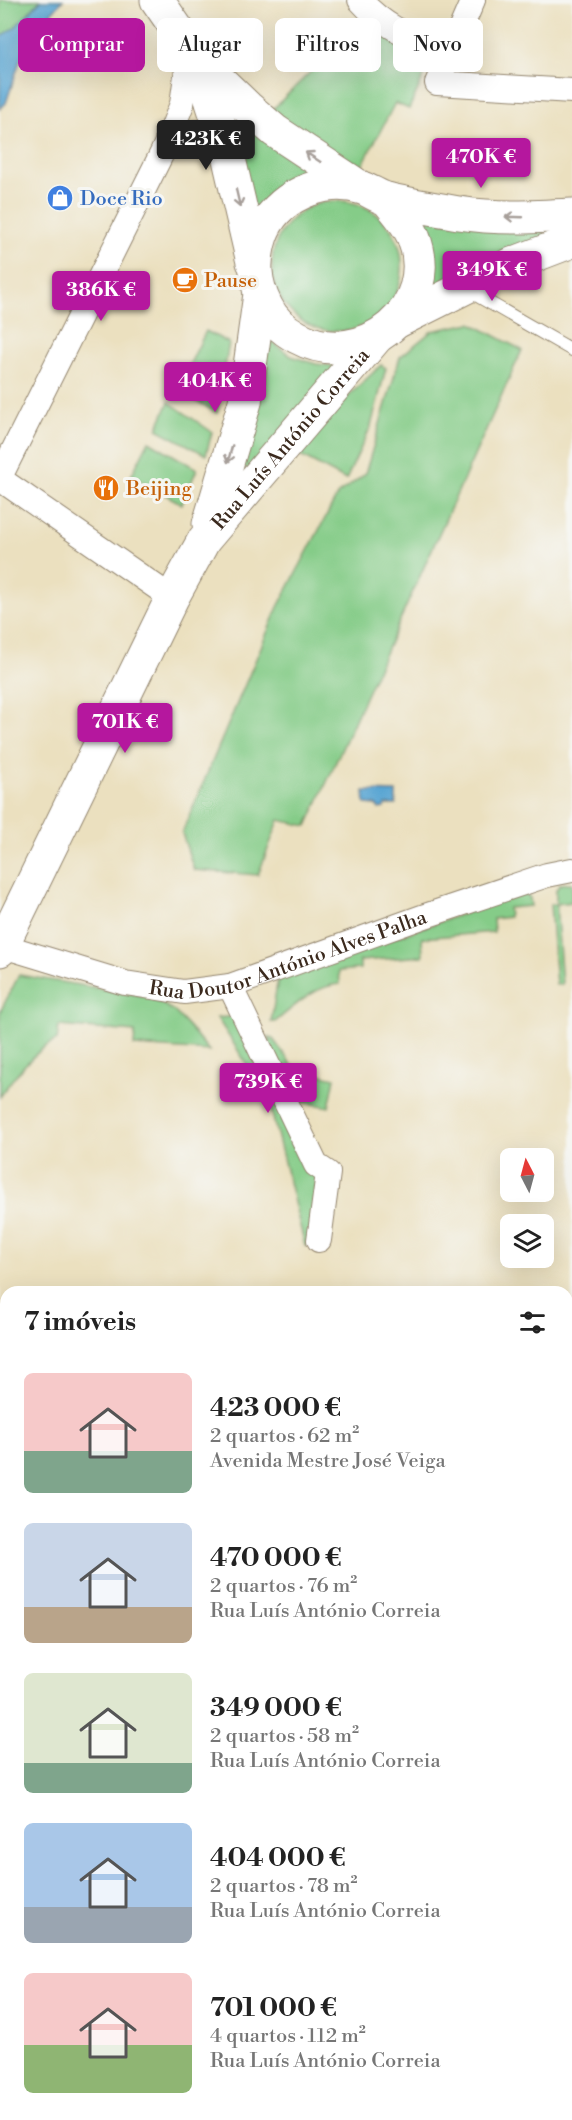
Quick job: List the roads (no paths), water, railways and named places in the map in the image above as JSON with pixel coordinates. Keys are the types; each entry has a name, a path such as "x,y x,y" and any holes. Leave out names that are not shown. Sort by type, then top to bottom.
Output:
{"street":[{"path":"157,0 169,18"},
{"path":"360,0 371,13 393,28"},
{"path":"473,0 437,83 572,91"},
{"path":"172,598 0,478 164,149 182,104 190,72"},
{"path":"200,72 226,146 257,281 268,311 291,334 305,342 321,346 340,348 358,345 386,330 406,310 415,290 418,264 413,236 406,223 375,193 275,131 213,72"},
{"path":"164,149 184,134 200,131 213,135 226,146"},
{"path":"257,281 256,250 263,230 270,219 289,200 299,194 327,185 472,214 517,218 572,214"},
{"name":"Rua Luís António Correia","path":"204,540 386,330 436,304 462,287 512,264 572,241"},
{"name":"Rua Luís António Correia","path":"1,946 172,598 204,540 225,476 245,402 257,281"},
{"name":"Rua Doutor António Alves Palha","path":"1,946 125,983 184,992 230,986 422,917 547,875 572,870"},
{"path":"230,986 316,1165 328,1173 319,1240"}],"lane":[{"path":"462,287 572,350"}],"water":[{"path":"41,0 63,0 47,18 24,18"},
{"path":"18,24 18,67 6,103 0,109 0,38"},
{"path":"364,791 396,792 396,805 386,805 379,809 376,805 365,804"}],"place":[{"name":"Doce Rio","path":"60,198"},
{"name":"Pause","path":"185,280"},
{"name":"Beijing","path":"106,488"}]}
